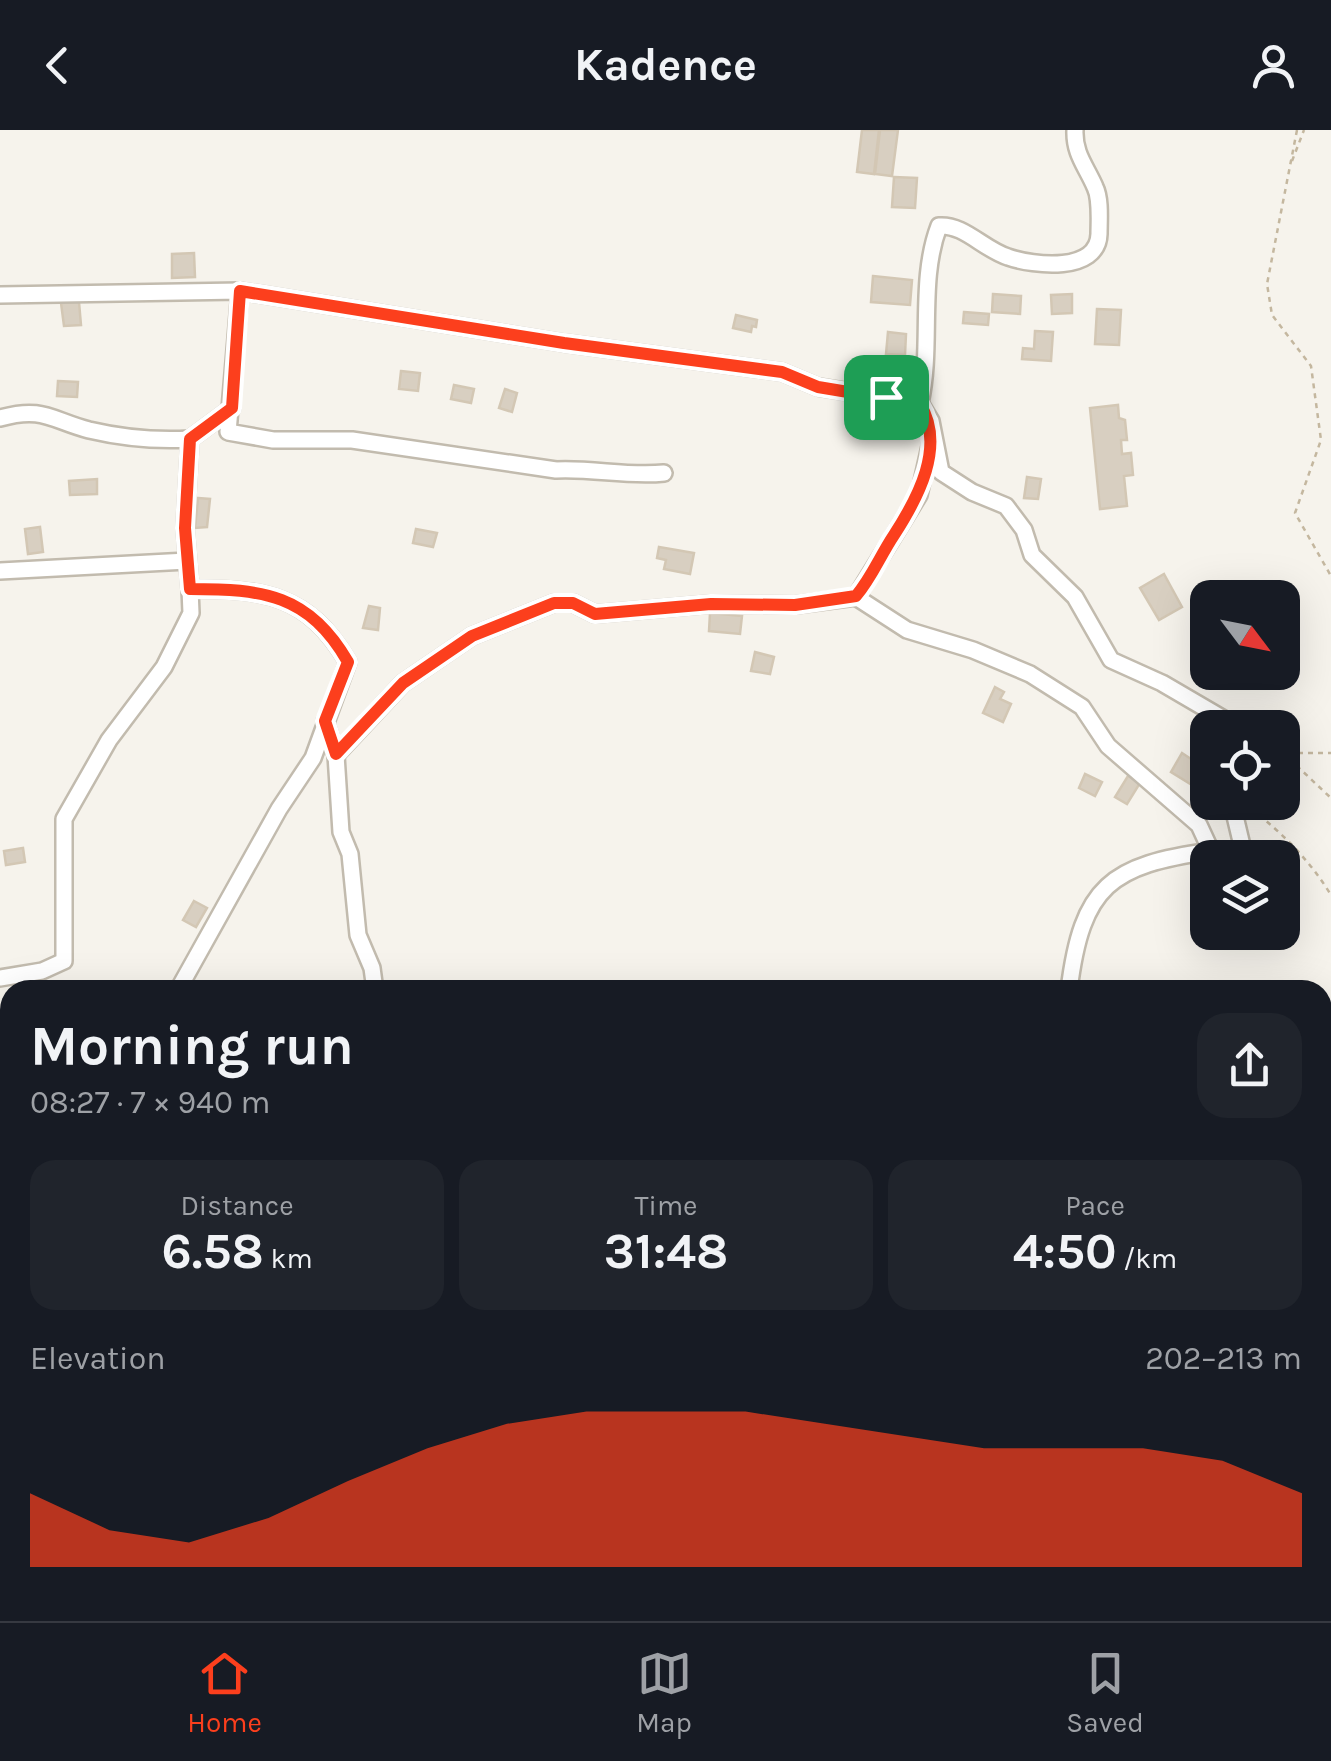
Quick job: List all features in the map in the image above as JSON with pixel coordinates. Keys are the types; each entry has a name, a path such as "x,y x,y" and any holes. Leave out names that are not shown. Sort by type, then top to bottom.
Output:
{"street":[{"path":"1074,130 1076,153 1096,187 1098,246 1090,257 1076,262 1035,264 1005,257 954,225 939,226 934,240 928,310 928,370 920,404 931,421 942,472 972,492 1006,506 1024,530 1032,555 1075,597 1110,660 1162,683 1208,710"},
{"path":"0,295 240,291 564,343 782,372 818,387 920,404"},
{"path":"240,291 228,432 240,437 352,440 556,470 588,468 639,476 664,474"},
{"path":"0,418 28,410 56,416 86,429 150,441 190,439 232,408"},
{"path":"856,596 918,495 932,438"},
{"path":"0,978 42,971 64,962 64,818 108,740 164,667 191,612 185,528 190,439"},
{"path":"0,571 187,561"},
{"path":"184,980 278,810 308,768 348,662 308,612 284,597 239,589 190,589"},
{"path":"336,754 403,683 472,636 554,603 573,603 595,614 711,604 795,605 856,596 907,630 1016,668 1082,706 1108,746 1199,825 1208,840"},
{"path":"325,721 336,754 341,832 350,854 358,936 374,980"},
{"path":"1072,980 1084,925 1098,895 1117,875 1160,858 1190,856"}],"path":[{"path":"1296,130 1267,284 1272,315 1311,366 1321,440 1295,513 1331,576"},
{"path":"1289,170 1304,130"},
{"path":"1300,752 1331,753"},
{"path":"1300,768 1331,798"},
{"path":"1264,820 1280,831 1316,871 1331,896"}],"building":[{"path":"862,130 879,130 874,174 857,172"},
{"path":"880,130 898,130 892,176 875,174"},
{"path":"894,177 917,178 915,208 892,207"},
{"path":"194,253 195,277 172,278 172,254"},
{"path":"873,276 912,280 910,305 871,302"},
{"path":"993,294 1021,296 1020,314 992,312"},
{"path":"1072,294 1072,313 1052,314 1051,295"},
{"path":"79,302 81,325 64,326 61,303"},
{"path":"1097,309 1121,310 1119,345 1095,344"},
{"path":"964,312 989,314 988,325 963,323"},
{"path":"736,315 757,320 756,327 752,326 751,332 733,328"},
{"path":"1035,331 1053,332 1051,361 1022,359 1023,348 1034,349"},
{"path":"888,332 906,334 905,355 886,354"},
{"path":"401,371 420,373 418,391 399,389"},
{"path":"58,381 78,382 77,397 57,396"},
{"path":"454,385 474,389 471,403 451,399"},
{"path":"505,389 517,393 512,412 499,408"},
{"path":"1118,405 1119,418 1125,420 1127,440 1121,440 1122,454 1131,453 1133,475 1124,476 1127,506 1100,509 1090,408"},
{"path":"1027,477 1041,479 1038,499 1024,498"},
{"path":"97,479 97,494 70,495 69,481"},
{"path":"198,498 210,499 207,527 195,528"},
{"path":"40,527 43,552 28,554 25,529"},
{"path":"416,529 437,533 433,547 413,543"},
{"path":"659,547 694,553 690,574 664,569 666,560 657,558"},
{"path":"1164,574 1182,607 1159,620 1140,588"},
{"path":"369,606 380,608 378,630 363,628"},
{"path":"710,613 742,616 740,634 709,631"},
{"path":"755,652 774,657 770,674 751,671"},
{"path":"995,687 1004,692 1000,699 1011,704 1003,722 983,713"},
{"path":"1182,753 1190,758 1190,784 1171,772"},
{"path":"1085,774 1102,782 1095,796 1079,788"},
{"path":"1128,776 1140,783 1127,804 1115,797"},
{"path":"23,848 25,862 6,865 4,851"},
{"path":"194,901 207,908 196,927 183,920"}],"route":[{"path":"240,291 564,343 782,372 818,387 886,397 920,404 931,421 932,438 918,495 871,578 856,596 795,605 711,604 595,614 573,603 554,603 472,636 403,683 350,744 336,754 325,721 348,662 324,629 308,612 284,597 239,589 190,589 185,528 190,439 232,408 240,291"}]}
